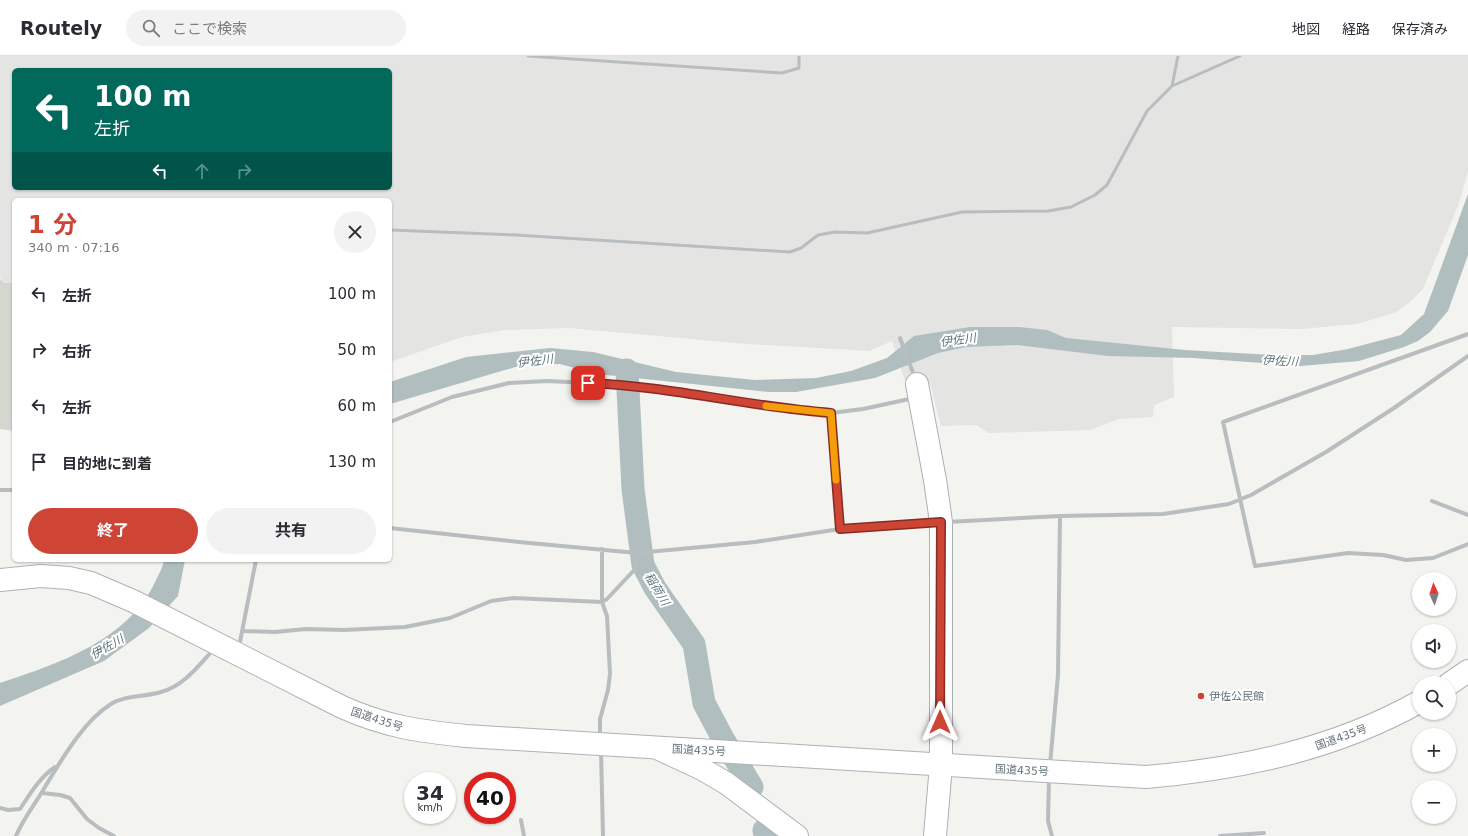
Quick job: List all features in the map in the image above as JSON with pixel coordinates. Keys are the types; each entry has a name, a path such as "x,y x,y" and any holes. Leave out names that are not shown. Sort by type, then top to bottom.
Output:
{"main road":[{"path":"919,390 941,522 941,765 935,836"},
{"name":"国道435号","path":"0,580 41,576 69,578 91,583 133,601 342,707 393,726 419,732 941,765 1146,776 1225,768 1298,752 1335,740 1372,725 1412,705"},
{"path":"1456,679 1468,671"},
{"path":"656,747 702,769 726,783 797,836"}],"street":[{"path":"1468,334 1223,422 1255,566 1348,553 1383,555 1406,560 1433,558 1468,544"},
{"path":"392,421 452,397 510,383 547,381 634,385 793,410 831,413 863,410 919,390 900,338"},
{"path":"392,528 637,553 755,542 840,529 1060,516 1163,514 1229,504 1240,500 1289,474 1326,452 1394,408 1468,356"},
{"path":"831,413 840,529"},
{"path":"0,490 12,490"},
{"path":"1432,500 1468,515"},
{"path":"1052,836 1048,821 1049,771 1058,675 1060,516"},
{"path":"602,549 602,602 607,616 610,674 608,690 600,719 599,734 601,744 603,836"},
{"path":"244,631 275,632 405,627 450,618 491,601 513,598 602,602 608,599 637,567 637,553"},
{"path":"238,654 244,631 256,562"},
{"path":"16,836 27,812 42,793 56,767 94,717 112,703 162,692 179,684 218,644"},
{"path":"0,808 8,810 20,809 40,780 56,767"},
{"path":"42,793 70,798 87,819 99,828 114,836"},
{"path":"521,820 524,836"},
{"path":"1220,836 1264,833"}],"lane":[{"path":"528,56 782,72 799,68 799,56"},
{"path":"1172,86 1178,56"},
{"path":"392,230 524,236 790,252 801,248 818,235 835,232 867,233 962,212 1048,211 1071,207 1095,195 1107,184 1147,111 1172,86 1240,56"}],"shaded area":[{"path":"0,56 1468,56 1468,172 1458,206 1423,289 1409,303 1396,312 1357,324 1302,329 1172,327 1174,397 1154,405 1153,417 1119,419 1090,430 989,433 976,425 941,426 930,383 908,391 892,341 869,351 747,344 569,328 505,330 462,337 392,361 392,198 12,198 12,283 4,283 0,277"},
{"path":"0,279 4,283 12,283 12,431 0,429"}],"water":[{"name":"伊佐川","path":"1468,194 1468,255 1448,311 1430,332 1418,341 1359,361 1301,366 1193,358 1108,356 1017,345 966,347 938,353 875,378 796,392 768,392 597,374 560,364 522,365 392,403 392,381 466,357 550,348 593,352 676,372 755,380 816,378 851,371 887,358 914,336 970,327 1019,327 1047,330 1066,338 1185,350 1273,355 1313,355 1348,349 1401,335 1424,314"},
{"name":"伊佐川","path":"164,562 185,562 178,596 149,628 104,661 0,706 0,683 68,658 90,647 110,634 128,619 144,601"}],"waterway":[{"name":"稲荷川","path":"627,370 633,489 643,565 655,588 694,644 704,703 722,737 752,787"},
{"name":"稲荷川","path":"764,830 765,836"}],"slow traffic":[{"path":"766,406 831,413 836,480"}],"place":[{"name":"伊佐公民館","path":"1201,696"}],"route":[{"path":"588,383 634,385 793,410 831,413 840,529 941,522 940,722"}]}
